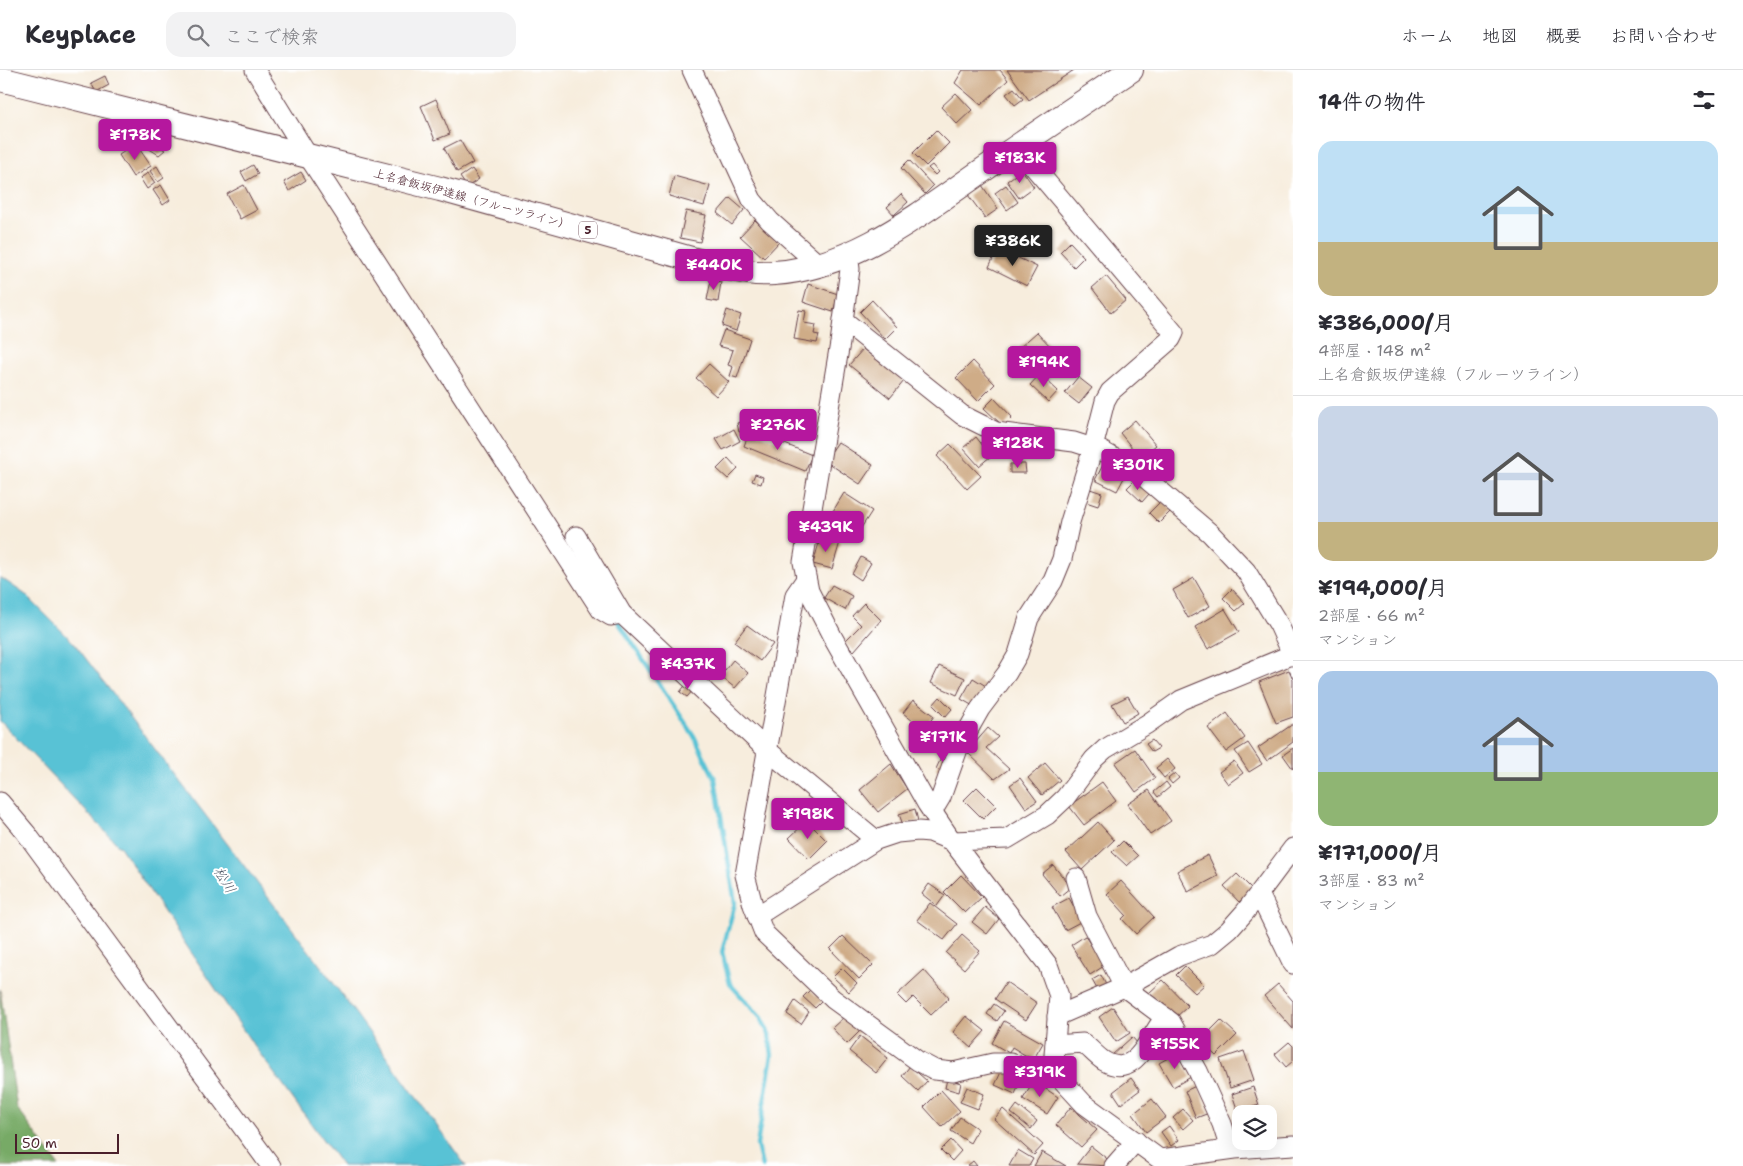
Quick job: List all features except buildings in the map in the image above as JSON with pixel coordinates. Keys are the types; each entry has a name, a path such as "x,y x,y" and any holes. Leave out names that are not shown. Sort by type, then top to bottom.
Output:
{"main road":[{"name":"上名倉飯坂伊達線（フルーツライン）","path":"0,79 440,189 744,272 773,273 818,264 848,254 912,218 1131,70"}],"street":[{"path":"255,70 308,156 601,610 611,616 622,614"},
{"path":"692,70 752,200 770,221 818,264"},
{"path":"932,812 941,797 959,746 980,709 1011,667 1018,654 1030,618 1053,581 1062,559 1070,522 1093,448 1105,401 1110,392 1171,339 1174,333 1017,147"},
{"path":"848,254 850,269 843,320 803,562 809,591 833,638 932,812 952,841 1048,965 1059,996 1054,1054 1059,1075 1066,1088 1084,1104 1165,1162 1230,1150 1293,1145"},
{"path":"757,916 876,840 897,833 930,832 952,841 1007,839 1047,815 1065,798 1094,759 1105,749 1182,700 1293,654 1279,625 1246,571 1210,534 1137,470 1093,448 1074,442 996,432 962,415 843,320"},
{"path":"576,536 622,614 767,750 876,840"},
{"path":"806,579 795,595 745,875 757,916 764,932 833,999 918,1061 935,1070 953,1072 993,1063 1010,1063 1059,1075"},
{"path":"0,802 26,833 270,1166"},
{"path":"1057,1016 1124,987 1179,956 1212,944 1229,930 1293,848"},
{"path":"1076,878 1087,916 1124,987 1171,1022 1195,1064 1222,1124 1230,1150"},
{"path":"1259,894 1293,964"},
{"path":"1055,1045 1083,1043 1102,1060 1113,1065 1126,1065 1144,1050 1154,1030 1165,1017"},
{"path":"1114,1166 1136,1141"}],"green space":[{"path":"0,989 17,1108 59,1166 0,1166"}],"water":[{"name":"松川","path":"0,577 26,595 74,643 329,977 466,1166 342,1166 252,1043 121,848 0,721"}],"waterway":[{"path":"617,620 694,736 715,779 735,903 722,952 730,984 761,1018 769,1034 772,1055 757,1145 762,1166"}]}
